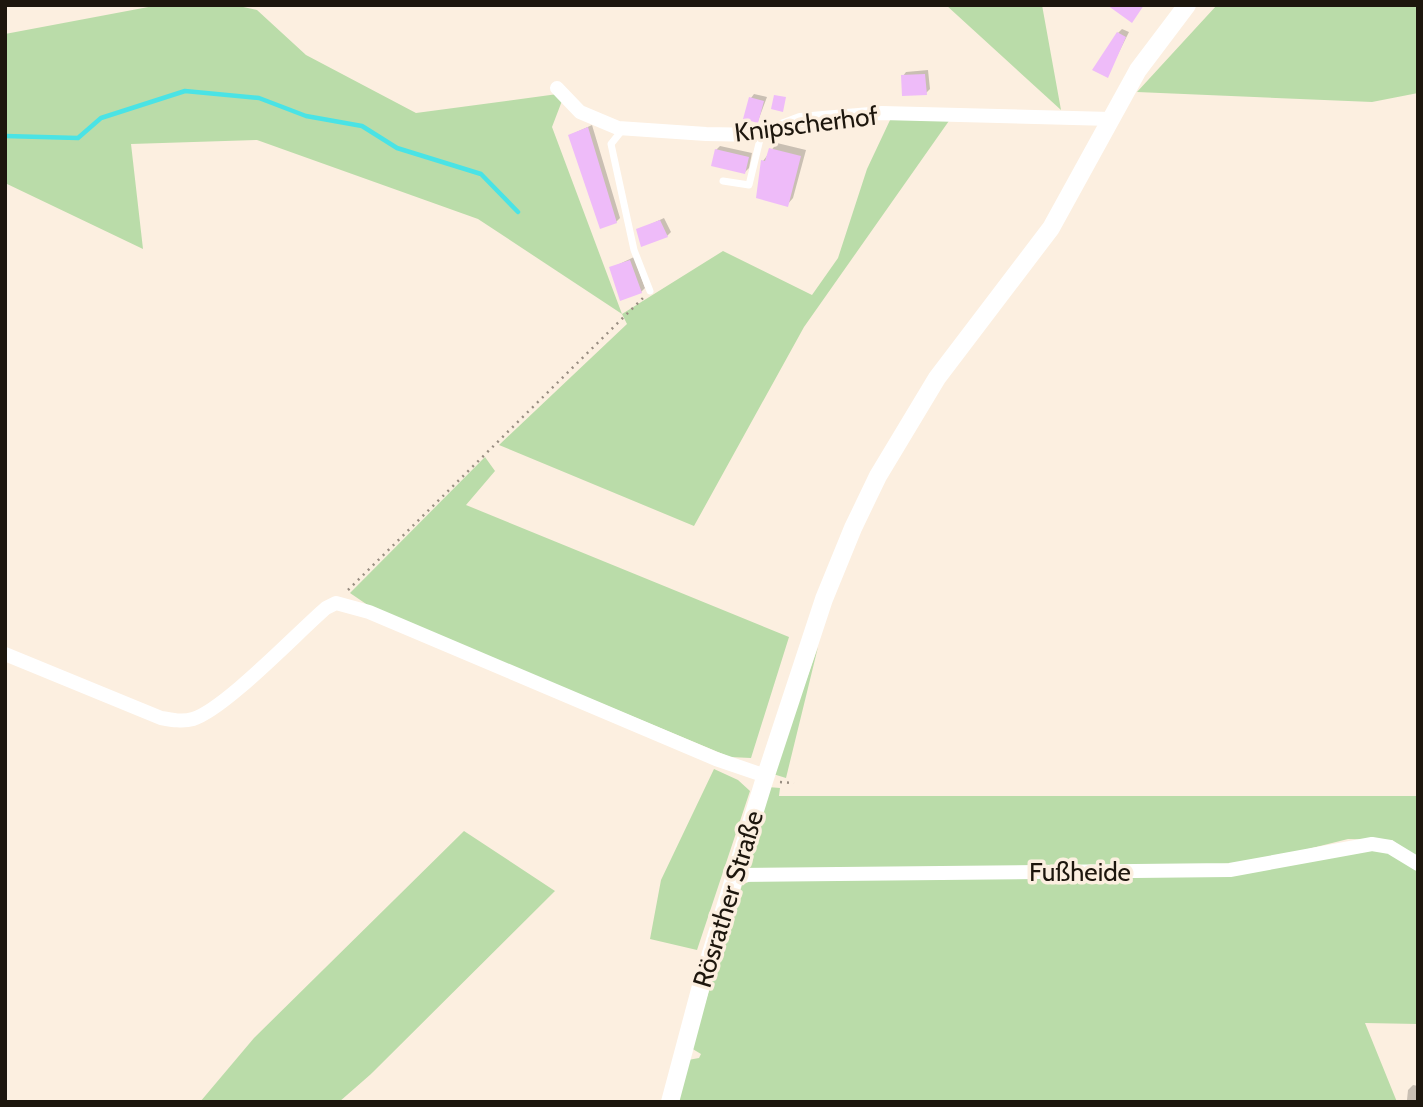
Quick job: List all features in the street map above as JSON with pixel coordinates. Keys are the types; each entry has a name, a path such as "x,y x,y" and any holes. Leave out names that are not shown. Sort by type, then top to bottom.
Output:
{"street":[{"name":"Rösrather Straße","path":"670,1102 735,875 791,697 824,599 853,528 878,477 937,378 1051,228 1138,70 1187,5"},
{"name":"Knipscherhof","path":"557,88 580,113 623,129 761,135 800,120 881,113 1111,119"},
{"path":"5,654 161,718 194,719 226,698 326,608 336,603 369,612 716,759 766,776"},
{"name":"Fußheide","path":"735,875 1230,870 1372,844 1390,847 1418,864"}],"lane":[{"path":"623,129 611,144 634,250 650,291"},
{"path":"723,181 749,184 761,135"}],"path":[{"path":"336,603 650,291"}],"green space":[{"path":"159,5 234,5 257,10 306,55 416,113 565,93 552,127 622,314 478,219 257,140 131,144 143,249 5,183 5,34"},
{"path":"946,5 1042,5 1061,110"},
{"path":"1217,5 1418,5 1418,93 1372,102 1137,92"},
{"path":"891,118 951,118 804,327 694,526 499,445 627,324 622,314 723,251 812,295 838,258 867,169"},
{"path":"485,457 495,471 466,505 789,637 751,758 730,757 372,608 350,593"},
{"path":"818,647 786,778 773,774"},
{"path":"714,769 738,780 750,791 697,950 650,939 661,880"},
{"path":"768,787 780,788 779,796 1418,796 1418,859 1392,840 1348,839 1256,862 1152,868 744,871"},
{"path":"464,831 555,891 371,1074 339,1102 200,1102 254,1038"},
{"path":"1347,849 1387,849 1418,869 1418,1024 1365,1023 1397,1102 678,1102 688,1060 699,1058 701,1054 691,1048 742,885 755,879 1231,874"}],"building":[{"path":"1107,5 1144,5 1132,23"},
{"path":"1117,32 1126,37 1108,78 1092,70"},
{"path":"925,74 927,95 902,96 901,75"},
{"path":"774,95 786,97 783,112 771,109"},
{"path":"749,97 764,101 758,123 743,119"},
{"path":"588,127 617,223 600,229 568,135"},
{"path":"769,148 801,156 788,207 756,198 761,160 765,161"},
{"path":"715,149 749,157 745,174 711,166"},
{"path":"660,220 668,237 641,247 636,229"},
{"path":"630,260 642,293 620,301 609,267"}],"waterway":[{"path":"5,136 78,138 101,118 185,91 259,98 306,116 362,126 397,148 481,174 518,212"}]}
